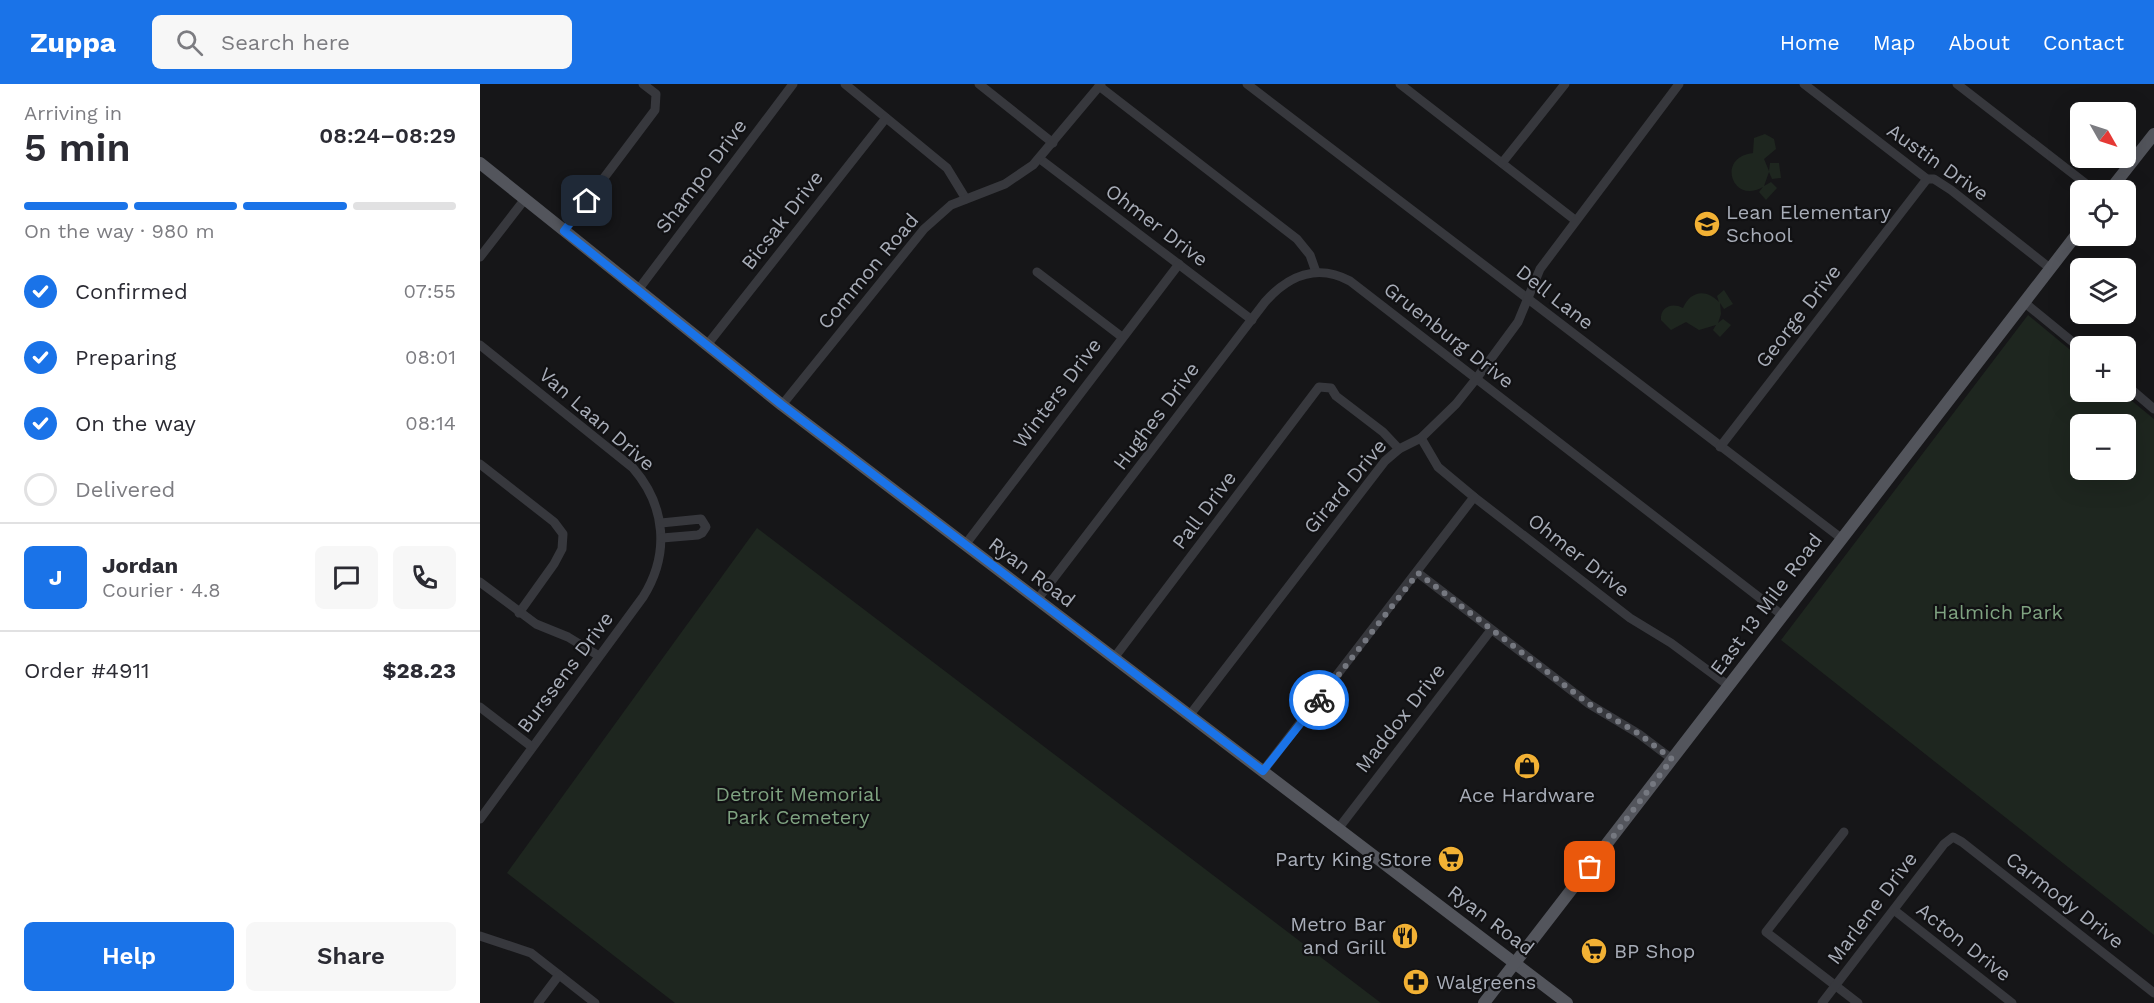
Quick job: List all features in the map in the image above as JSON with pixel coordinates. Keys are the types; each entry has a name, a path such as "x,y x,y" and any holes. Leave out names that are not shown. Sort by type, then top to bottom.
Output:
{"main road":[{"path":"2118,180 2154,134"},
{"name":"Ryan Road","path":"480,163 782,405 1567,1003"},
{"name":"East 13 Mile Road","path":"1484,1003 2070,243"}],"street":[{"path":"564,231 656,110 656,94 643,84"},
{"name":"Shampo Drive","path":"638,290 793,84"},
{"path":"845,84 947,168 966,199"},
{"path":"979,84 1053,144"},
{"name":"Dell Lane","path":"1247,84 1841,538"},
{"path":"1400,84 1575,220"},
{"name":"Girard Drive","path":"1189,716 1331,528 1385,461 1398,449 1421,438 1456,404 1476,379 1518,322 1540,269 1679,84"},
{"name":"Austin Drive","path":"1804,84 1927,179 1941,183 2050,269"},
{"path":"1957,84 2081,180"},
{"path":"1100,85 1297,239 1310,255 1316,272"},
{"name":"Common Road","path":"782,405 924,229 951,206 1005,184 1040,159 1100,85"},
{"path":"1502,163 1560,86"},
{"name":"Bicsak Drive","path":"707,345 886,118"},
{"name":"Ohmer Drive","path":"1040,159 1252,320"},
{"name":"George Drive","path":"1720,447 1927,179"},
{"path":"480,257 525,199"},
{"name":"Winters Drive","path":"965,545 1179,264"},
{"path":"1037,272 1122,337"},
{"name":"Hughes Drive","path":"1037,600 1277,290 1289,281 1316,272"},
{"name":"Gruenburg Drive","path":"1316,272 1329,272 1350,281 1782,615"},
{"path":"2025,303 2070,340"},
{"name":"Van Laan Drive","path":"480,345 633,468 650,489 661,523 662,538"},
{"name":"Pall Drive","path":"1114,658 1319,387 1331,388 1336,396 1383,432 1398,449"},
{"path":"2136,394 2154,409"},
{"name":"Ohmer Drive","path":"1421,438 1438,467 1474,497 1630,618 1671,643 1729,686"},
{"path":"480,464 554,522 563,534 562,549 554,564 519,613"},
{"path":"1263,771 1418,573 1474,497"},
{"path":"661,523 700,519 706,527 698,535 662,538"},
{"name":"Burssens Drive","path":"480,819 650,586 660,556 662,538"},
{"path":"1418,573 1589,704 1672,759"},
{"path":"480,582 536,624 568,637 599,656"},
{"name":"Maddox Drive","path":"1338,829 1491,630"},
{"path":"480,707 531,747"},
{"path":"1844,832 1767,932 1858,1003"},
{"name":"Marlene Drive","path":"1822,1003 1944,844 1953,837"},
{"name":"Carmody Drive","path":"1953,837 2154,993"},
{"name":"Acton Drive","path":"1894,910 2012,1003"},
{"path":"480,936 522,948 595,1003"},
{"path":"538,1003 559,975"}],"green space":[{"path":"1765,134 1774,139 1776,149 1764,159 1769,171 1770,163 1779,163 1781,178 1772,179 1769,172 1764,186 1771,182 1777,188 1766,200 1759,192 1763,187 1752,191 1743,190 1736,185 1732,170 1742,156 1753,153 1754,138"},
{"path":"1724,290 1733,304 1724,309 1720,303 1721,314 1718,323 1723,319 1731,325 1720,337 1713,330 1716,325 1699,330 1686,322 1671,330 1661,320 1662,312 1668,307 1683,308 1690,298 1699,293 1709,295 1719,302 1717,296"},
{"name":"Halmich Park","path":"2028,315 2070,350 2070,402 2133,402 2154,419 2154,935 1781,640"},
{"name":"Detroit Memorial Park Cemetery","path":"757,528 1381,1003 675,1003 507,873"}],"way so far":[{"path":"1319,700 1418,573 1589,704 1639,734 1672,759 1590,867"}],"place":[{"name":"Lean Elementary School","path":"1707,224"},
{"name":"Ace Hardware","path":"1527,766"},
{"name":"Party King Store","path":"1451,859"},
{"name":"Metro Bar and Grill","path":"1405,936"},
{"name":"BP Shop","path":"1594,951"},
{"name":"Walgreens","path":"1416,982"}],"route":[{"path":"587,201 564,231 782,405 1263,771 1319,700"}]}
